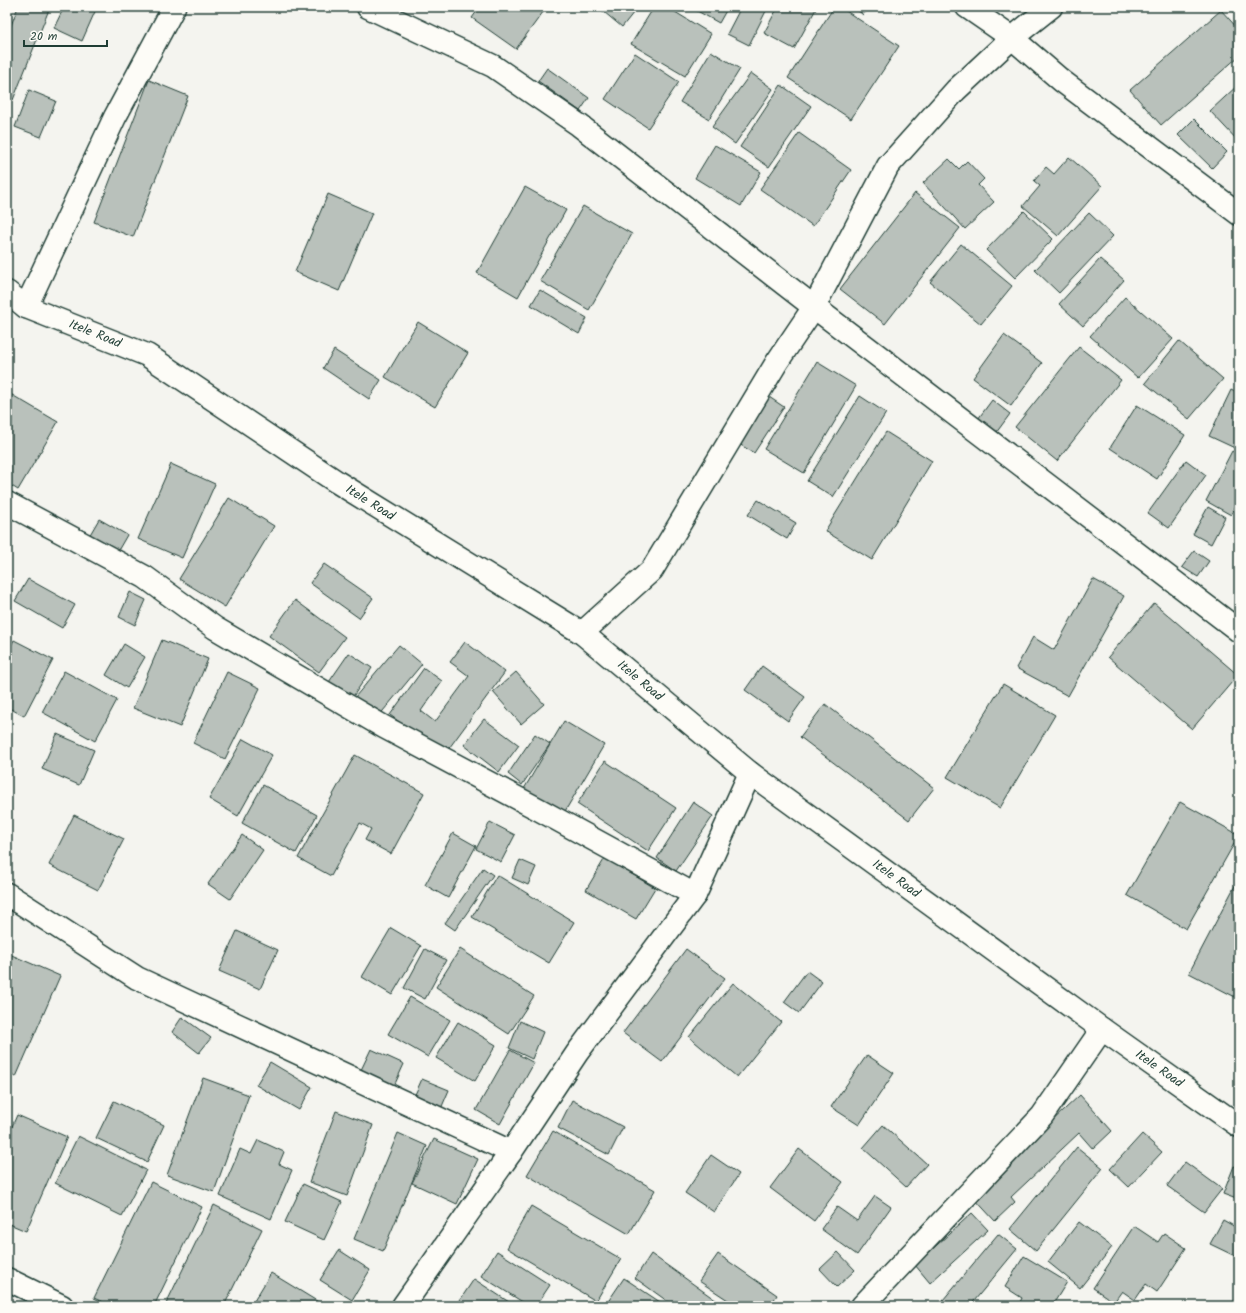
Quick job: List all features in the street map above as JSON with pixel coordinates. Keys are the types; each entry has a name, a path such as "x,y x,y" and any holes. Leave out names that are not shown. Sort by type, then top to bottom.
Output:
{"street":[{"path":"26,307 115,117 174,7"},
{"path":"368,7 493,66 579,125 814,307 1239,631"},
{"path":"967,7 1012,38 1062,81 1239,214"},
{"path":"582,632 652,570 777,362 814,307 888,166 956,90 1012,38 1051,7"},
{"name":"Itele Road","path":"7,292 26,307 147,355 337,482 582,632 750,773 1102,1029 1239,1126"},
{"path":"7,503 145,577 215,628 384,727 538,808 695,895"},
{"path":"403,1306 512,1152 577,1053 695,895 750,773"},
{"path":"7,894 137,978 512,1152"},
{"path":"862,1306 1042,1116 1102,1029"},
{"path":"7,1279 62,1306"}],"building":[{"path":"18,7 50,7 13,100 7,98 7,36"},
{"path":"64,7 97,7 82,41 54,28"},
{"path":"480,7 546,8 516,49 472,18"},
{"path":"598,7 638,7 622,27"},
{"path":"654,7 667,7 711,34 685,76 631,44"},
{"path":"690,7 728,7 719,23"},
{"path":"741,7 768,7 749,45 727,34"},
{"path":"778,7 817,7 794,49 764,33"},
{"path":"834,7 840,7 899,46 851,119 788,78"},
{"path":"854,7 870,7 863,15"},
{"path":"1221,10 1239,30 1239,56 1161,125 1130,90"},
{"path":"711,51 740,69 709,119 680,102"},
{"path":"635,53 679,82 648,128 605,99"},
{"path":"547,68 589,98 580,111 538,81"},
{"path":"751,73 773,89 735,144 712,127"},
{"path":"149,80 188,96 133,237 94,222"},
{"path":"1239,84 1239,142 1210,111"},
{"path":"781,85 811,106 769,167 740,147"},
{"path":"29,90 56,101 41,137 15,127"},
{"path":"1194,119 1227,152 1212,168 1178,135"},
{"path":"799,133 851,170 813,226 760,189"},
{"path":"715,145 761,172 741,206 695,178"},
{"path":"1069,157 1102,186 1058,236 1023,206 1040,186 1034,181 1046,167 1054,174"},
{"path":"949,159 959,169 967,161 984,179 978,185 994,202 965,229 923,183"},
{"path":"525,187 566,210 518,297 477,273"},
{"path":"915,193 960,228 885,324 840,289"},
{"path":"328,194 372,213 339,291 295,272"},
{"path":"583,206 632,234 589,310 540,281"},
{"path":"1024,211 1053,239 1015,278 986,250"},
{"path":"1089,213 1113,236 1059,293 1035,270"},
{"path":"961,244 1012,286 981,324 930,282"},
{"path":"1100,259 1124,280 1083,326 1059,304"},
{"path":"540,290 587,318 579,334 531,305"},
{"path":"1125,297 1173,339 1138,378 1090,336"},
{"path":"418,322 468,353 435,407 385,377"},
{"path":"1004,335 1042,363 1011,406 973,378"},
{"path":"1179,341 1223,379 1189,419 1145,383"},
{"path":"1079,347 1121,380 1057,461 1015,427"},
{"path":"334,350 381,380 369,399 323,368"},
{"path":"817,362 856,386 804,473 764,449"},
{"path":"1231,390 1239,394 1239,450 1209,436"},
{"path":"7,392 58,422 18,490 7,483"},
{"path":"860,396 886,413 833,497 807,481"},
{"path":"769,397 784,407 754,453 739,444"},
{"path":"992,400 1010,414 996,433 978,419"},
{"path":"1137,405 1185,435 1157,479 1110,448"},
{"path":"886,432 932,461 872,560 825,531"},
{"path":"1232,451 1239,455 1239,500 1231,515 1206,501"},
{"path":"1186,460 1206,475 1169,528 1148,513"},
{"path":"171,464 215,484 182,558 138,539"},
{"path":"229,498 274,526 225,607 179,579"},
{"path":"758,500 796,523 787,539 748,515"},
{"path":"1208,507 1225,517 1211,544 1193,534"},
{"path":"99,519 127,535 116,554 88,538"},
{"path":"1194,551 1209,561 1198,577 1182,567"},
{"path":"324,564 373,598 359,618 310,583"},
{"path":"28,579 75,605 62,628 15,601"},
{"path":"1093,579 1124,596 1068,696 1016,668 1033,637 1054,650"},
{"path":"130,592 146,600 135,625 119,617"},
{"path":"295,600 345,637 319,672 269,636"},
{"path":"1154,603 1238,675 1192,729 1108,657"},
{"path":"14,640 53,660 24,716 7,707 7,653"},
{"path":"162,640 208,659 180,727 133,708"},
{"path":"465,642 505,672 444,755 390,715 424,668 442,681 421,711 435,722 469,676 450,662"},
{"path":"124,644 145,657 127,688 106,675"},
{"path":"399,645 422,664 378,717 355,697"},
{"path":"349,653 372,668 352,698 329,682"},
{"path":"762,666 805,697 788,721 745,690"},
{"path":"64,671 117,700 95,741 42,712"},
{"path":"227,672 260,688 225,759 193,743"},
{"path":"516,672 544,704 521,724 493,692"},
{"path":"1003,684 1055,715 1000,808 947,777"},
{"path":"825,704 934,788 909,820 800,737"},
{"path":"484,719 519,745 499,772 464,745"},
{"path":"564,721 604,745 561,818 521,794"},
{"path":"57,734 94,750 79,785 42,769"},
{"path":"535,734 550,744 522,785 508,774"},
{"path":"243,739 272,755 238,816 209,799"},
{"path":"355,755 424,793 391,854 365,840 371,829 360,823 331,876 298,858"},
{"path":"605,761 676,808 648,851 577,804"},
{"path":"263,785 317,815 296,853 242,823"},
{"path":"693,802 713,816 676,871 657,858"},
{"path":"1180,802 1239,835 1186,929 1127,895"},
{"path":"74,815 124,839 98,890 49,865"},
{"path":"490,822 515,835 501,862 476,849"},
{"path":"453,833 476,846 448,898 425,885"},
{"path":"242,835 263,850 230,899 208,884"},
{"path":"605,858 655,888 636,919 586,890"},
{"path":"520,860 536,867 528,885 512,878"},
{"path":"483,868 493,875 455,930 445,923"},
{"path":"497,875 574,922 549,963 472,917"},
{"path":"1239,878 1239,999 1189,973"},
{"path":"391,928 421,946 392,995 362,977"},
{"path":"237,931 278,950 260,989 219,971"},
{"path":"425,949 446,960 425,999 404,988"},
{"path":"460,949 534,996 509,1034 436,987"},
{"path":"686,949 725,978 662,1062 623,1033"},
{"path":"7,953 60,976 16,1077 7,1073"},
{"path":"807,971 822,982 799,1013 784,1002"},
{"path":"733,983 781,1022 737,1077 689,1037"},
{"path":"410,997 450,1020 428,1057 388,1034"},
{"path":"182,1017 211,1038 199,1053 172,1032"},
{"path":"520,1021 543,1032 532,1059 509,1048"},
{"path":"458,1022 496,1045 475,1081 436,1058"},
{"path":"371,1049 404,1064 394,1086 361,1070"},
{"path":"510,1050 534,1063 500,1124 476,1110"},
{"path":"867,1055 894,1073 859,1125 831,1107"},
{"path":"270,1062 312,1087 299,1110 256,1085"},
{"path":"203,1078 249,1095 214,1192 167,1175"},
{"path":"422,1079 449,1090 440,1111 413,1099"},
{"path":"1080,1095 1112,1131 1093,1149 1079,1133 1011,1197 1015,1202 995,1221 972,1196"},
{"path":"572,1100 623,1127 609,1155 558,1128"},
{"path":"114,1101 164,1125 147,1162 96,1138"},
{"path":"336,1111 373,1125 347,1196 309,1182"},
{"path":"17,1115 67,1137 26,1231 7,1223 7,1138"},
{"path":"883,1125 927,1164 906,1187 863,1148"},
{"path":"553,1131 655,1190 629,1234 527,1175"},
{"path":"398,1133 427,1146 383,1251 354,1239"},
{"path":"1142,1134 1162,1152 1129,1187 1110,1169"},
{"path":"78,1136 146,1170 122,1216 55,1183"},
{"path":"434,1139 478,1159 457,1204 412,1183"},
{"path":"258,1140 284,1152 279,1164 292,1170 271,1219 220,1196 240,1149 251,1154"},
{"path":"1077,1147 1103,1168 1036,1251 1010,1229"},
{"path":"799,1149 843,1182 814,1221 770,1188"},
{"path":"711,1155 739,1174 714,1212 685,1193"},
{"path":"1185,1162 1222,1189 1204,1212 1167,1186"},
{"path":"1234,1166 1239,1168 1239,1200 1223,1194"},
{"path":"151,1182 202,1207 154,1306 111,1306 94,1298"},
{"path":"303,1184 342,1202 324,1240 285,1222"},
{"path":"875,1196 891,1207 857,1255 821,1229 837,1207 857,1221"},
{"path":"214,1205 262,1229 224,1306 165,1306"},
{"path":"531,1206 621,1259 596,1301 507,1248"},
{"path":"972,1213 988,1230 930,1283 915,1265"},
{"path":"1223,1220 1239,1229 1239,1248 1235,1256 1210,1244"},
{"path":"1079,1222 1112,1247 1080,1288 1048,1262"},
{"path":"1134,1226 1158,1242 1164,1233 1186,1248 1157,1292 1146,1284 1135,1300 1122,1291 1114,1302 1093,1288"},
{"path":"998,1234 1017,1249 970,1306 938,1306"},
{"path":"339,1250 370,1270 352,1300 320,1280"},
{"path":"497,1251 550,1285 536,1306 529,1306 481,1276"},
{"path":"838,1252 855,1270 837,1287 820,1269"},
{"path":"651,1254 724,1306 674,1306 635,1278"},
{"path":"718,1254 777,1295 770,1306 737,1306 699,1281"},
{"path":"1024,1256 1067,1282 1052,1306 1018,1306 1022,1298 1005,1287"},
{"path":"271,1273 325,1306 251,1306"},
{"path":"624,1278 666,1306 605,1306"},
{"path":"474,1279 515,1306 456,1306"}]}
